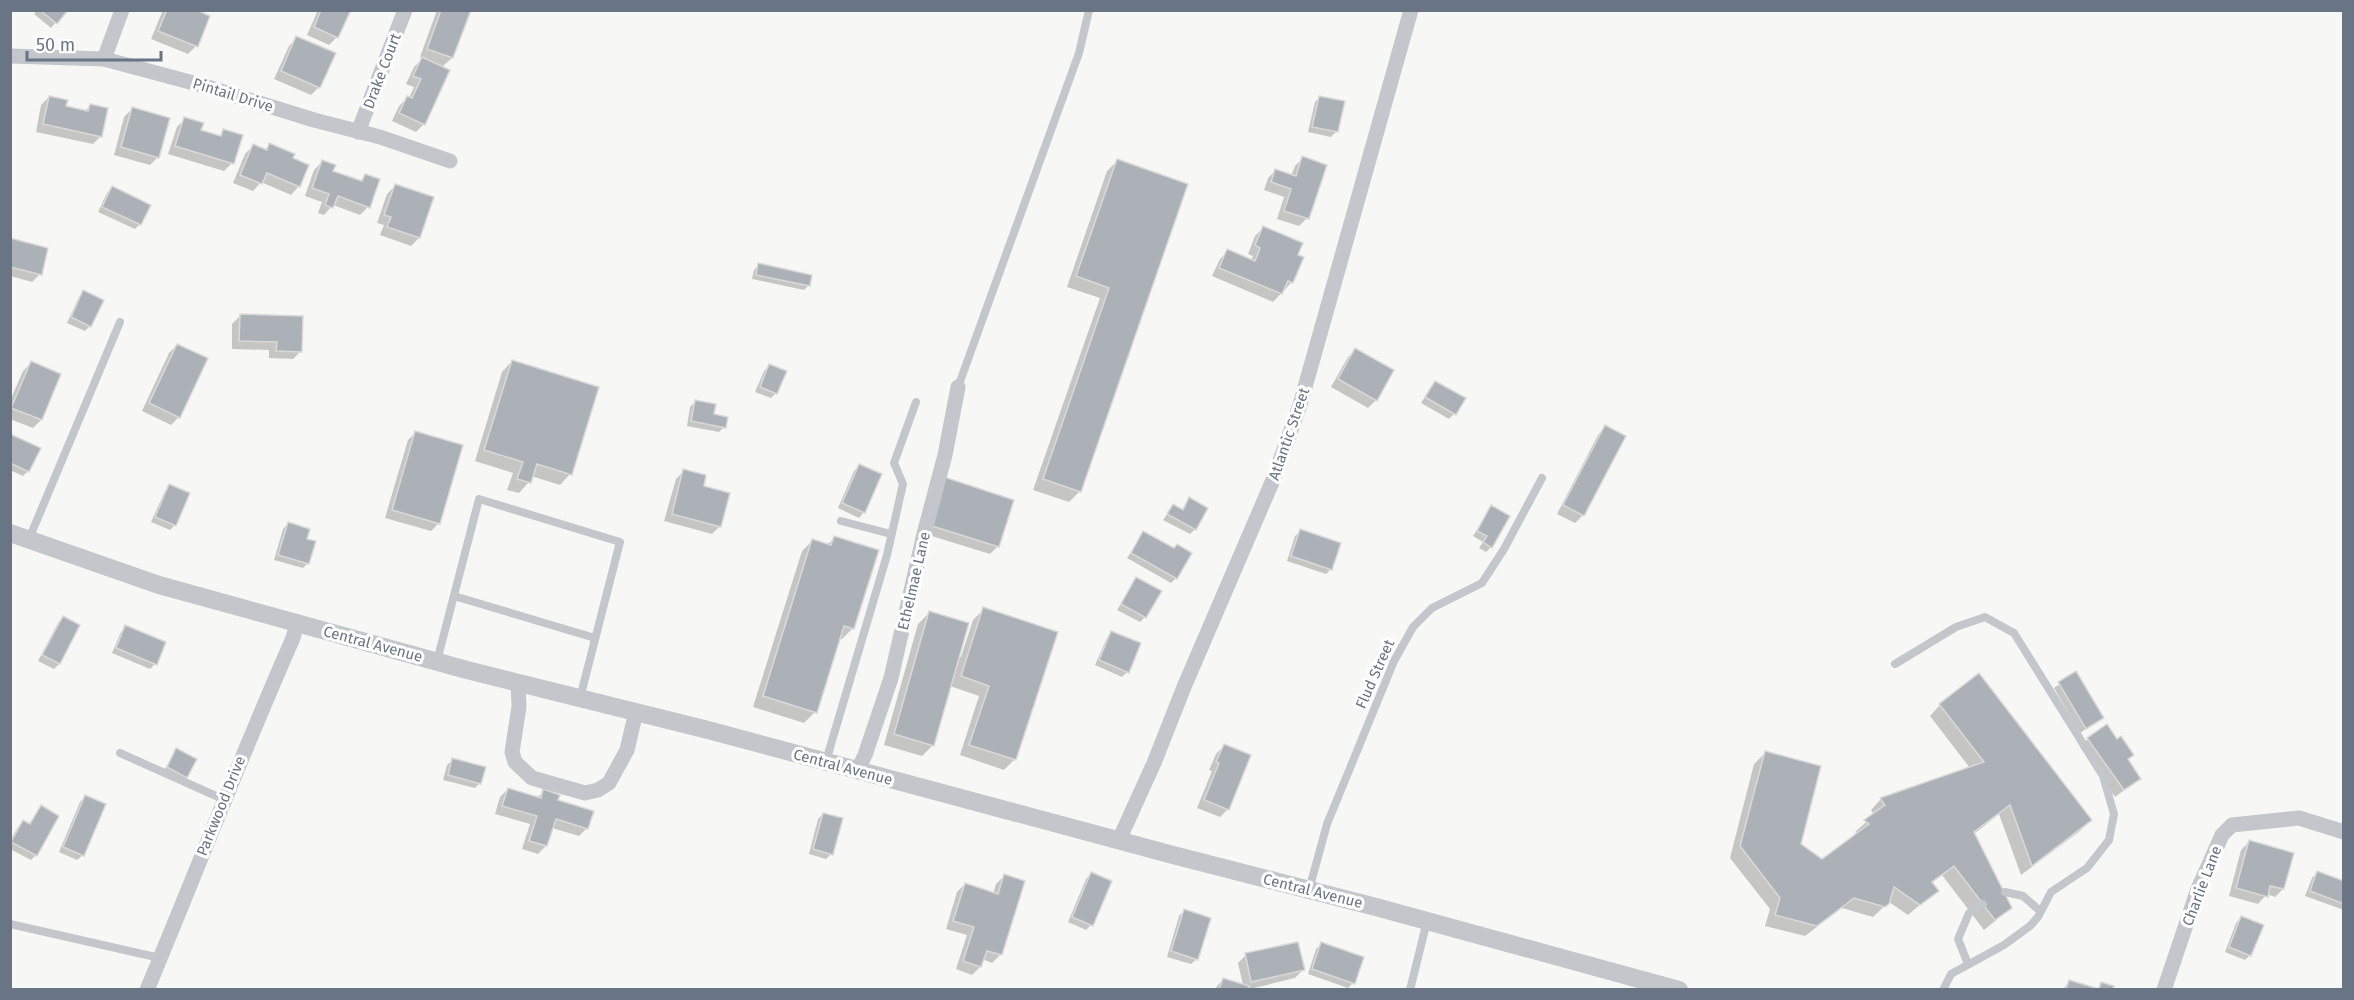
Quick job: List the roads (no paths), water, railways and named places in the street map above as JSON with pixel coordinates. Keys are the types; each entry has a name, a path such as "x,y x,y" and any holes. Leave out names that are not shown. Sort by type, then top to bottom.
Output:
{"street":[{"path":"104,60 122,10"},
{"name":"Drake Court","path":"358,132 405,10"},
{"name":"Atlantic Street","path":"1119,840 1171,724 1184,687 1273,480 1300,405 1411,10"},
{"name":"Pintail Drive","path":"10,56 104,60 201,85 358,132 380,136 450,161"},
{"name":"Ethelmae Lane","path":"857,771 865,755 891,678 924,534 945,455 958,387"},
{"name":"Central Avenue","path":"10,534 159,585 297,623 1427,921 1679,990"},
{"name":"Parkwood Drive","path":"147,990 246,746 293,638 297,623"},
{"path":"518,682 519,707 512,752 515,762 532,778 585,793 598,790 609,783 627,750 636,712"},
{"name":"Charlie Lane","path":"2164,990 2198,889 2222,835 2232,825 2299,818 2343,831"}],"lane":[{"path":"958,387 1079,53 1089,10"},
{"path":"28,540 120,322"},
{"path":"826,762 891,534 903,484 894,463 916,402"},
{"name":"Flud Street","path":"1309,891 1327,824 1394,661 1413,627 1431,608 1482,584 1504,549 1542,478"},
{"path":"437,661 479,499 620,542 580,698"},
{"path":"841,521 891,534"},
{"path":"454,596 595,638"},
{"path":"1895,664 1956,627 1985,617 2014,633 2103,776 2114,814 2109,840 2087,868 2050,892 2039,910 2038,917 2030,926 2004,945 1951,974 1943,990"},
{"path":"120,753 225,800"},
{"path":"2005,892 2023,896 2039,910"},
{"path":"1968,964 1958,939 1969,914 1983,904"},
{"path":"1410,990 1427,921"},
{"path":"10,924 160,958"}]}
